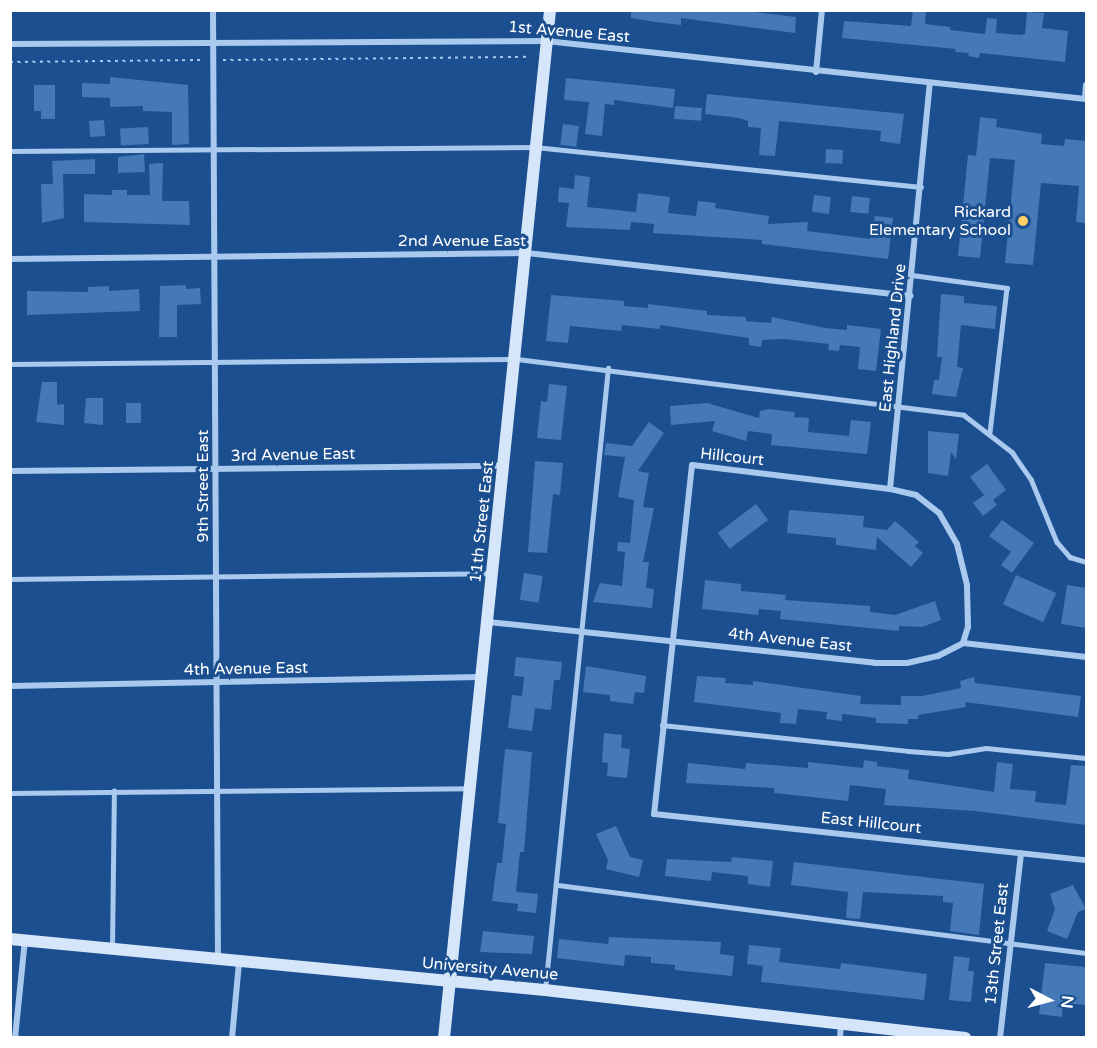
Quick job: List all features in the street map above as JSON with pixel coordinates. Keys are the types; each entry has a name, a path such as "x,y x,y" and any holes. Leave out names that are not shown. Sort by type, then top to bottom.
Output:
{"street":[{"name":"9th Street East","path":"213,10 218,961"},
{"name":"11th Street East","path":"444,1038 492,573 517,359 535,147 550,10"},
{"path":"816,72 822,10"},
{"name":"1st Avenue East","path":"10,44 546,41 816,72 1086,98"},
{"name":"East Highland Drive","path":"890,489 922,188 930,83"},
{"path":"1086,85 1086,98"},
{"name":"2nd Avenue East","path":"10,259 526,253 911,296"},
{"name":"Hillcourt","path":"654,814 692,465 890,489 916,495 939,513 957,544 967,585 968,627 963,643"},
{"name":"3rd Avenue East","path":"10,471 504,466"},
{"name":"4th Avenue East","path":"488,622 672,642 907,663 938,656 963,643"},
{"path":"963,643 1086,657"},
{"name":"4th Avenue East","path":"10,686 218,684 482,677"},
{"name":"East Hillcourt","path":"654,814 1086,860"},
{"name":"13th Street East","path":"1000,1038 1021,853"},
{"name":"University Avenue","path":"10,939 218,961 545,990 965,1038"},
{"path":"15,1038 25,940"},
{"path":"232,1038 239,963"},
{"path":"840,1038 841,1024"}],"lane":[{"path":"10,151 535,147 922,188"},
{"path":"912,275 1007,288 990,432"},
{"path":"10,364 517,359 608,368 964,415 990,432 1012,452 1031,479 1057,542 1070,557 1086,562"},
{"path":"545,990 558,885 608,368"},
{"path":"10,579 492,573"},
{"path":"662,725 908,751 948,754 986,748 1086,758"},
{"path":"10,793 470,788"},
{"path":"112,950 114,791"},
{"path":"558,885 1086,953"}],"path":[{"path":"223,60 530,57"},
{"path":"10,62 202,60"}],"building":[{"path":"631,10 738,10 796,17 795,33 681,18 681,25 655,22 631,18"},
{"path":"913,10 926,10 925,24 950,27 950,30 985,34 987,18 997,19 996,33 1021,35 1025,34 1027,12 1044,13 1042,28 1068,31 1065,62 980,53 979,58 968,56 969,53 955,52 956,49 842,38 844,21 911,26"},
{"path":"110,77 188,85 189,144 172,145 172,112 143,111 143,106 110,107 110,98 82,97 82,83 110,84"},
{"path":"566,78 675,89 673,108 614,100 614,105 605,104 602,136 585,134 589,102 564,100"},
{"path":"34,85 55,85 55,119 41,119 41,111 34,111"},
{"path":"707,94 904,114 900,144 880,141 881,131 779,121 775,156 759,155 761,128 748,127 748,121 739,118 705,114"},
{"path":"675,106 702,108 701,121 674,119"},
{"name":"Rickard Elementary School","path":"980,117 997,119 996,127 1042,134 1041,144 1064,146 1065,139 1086,141 1086,223 1076,222 1079,186 1041,183 1033,265 1005,263 1015,160 990,158 980,258 958,256 968,155 976,156"},
{"path":"104,120 105,136 90,137 89,121"},
{"path":"563,124 579,126 576,147 560,145"},
{"path":"148,127 149,144 121,145 120,128"},
{"path":"826,149 843,150 842,164 825,163"},
{"path":"144,154 145,172 118,173 118,157"},
{"path":"95,159 95,174 63,174 64,218 42,223 41,184 53,184 52,161"},
{"path":"163,163 162,201 189,201 190,225 84,222 84,194 112,195 112,190 127,190 127,195 150,195 149,164"},
{"path":"575,175 590,177 587,207 636,212 638,193 670,197 668,213 696,216 698,201 716,203 715,208 769,216 768,224 808,222 807,231 870,239 875,216 893,218 888,259 762,244 762,240 653,233 654,224 631,222 630,230 566,227 569,203 558,202 559,187 574,189"},
{"path":"814,195 831,197 829,214 812,212"},
{"path":"852,196 870,198 868,214 850,212"},
{"path":"186,285 186,289 200,288 201,304 177,305 177,337 159,337 160,286"},
{"path":"109,286 109,291 139,289 140,311 27,315 27,291 88,292 88,287"},
{"path":"941,294 964,296 964,303 997,306 995,329 961,325 957,367 963,368 956,397 932,394 934,380 939,380 942,357 937,357"},
{"path":"551,295 624,301 624,306 648,308 648,304 707,311 707,315 746,317 746,321 771,323 772,317 825,328 847,330 847,325 881,329 876,371 858,369 860,347 840,345 839,351 828,350 829,344 784,339 762,340 761,347 749,345 749,338 660,325 660,329 622,325 621,331 570,326 568,343 546,341"},
{"path":"42,382 57,382 57,405 64,404 64,425 36,422"},
{"path":"549,384 567,386 561,440 537,438 541,401 547,402"},
{"path":"86,398 103,398 103,425 84,423"},
{"path":"126,403 141,403 141,423 126,423"},
{"path":"707,403 759,418 760,411 769,409 795,412 794,417 809,418 808,432 849,436 851,420 871,422 867,454 771,445 772,434 748,431 746,441 712,431 715,421 671,425 670,406"},
{"path":"649,422 664,433 638,471 649,473 643,507 654,508 643,562 649,562 646,588 654,589 652,608 593,602 600,583 622,586 625,552 617,551 618,542 630,543 634,500 618,497 625,457 604,455 606,443 632,446"},
{"path":"928,431 959,434 956,459 951,452 948,476 928,473"},
{"path":"535,461 563,463 560,495 553,494 547,553 528,552"},
{"path":"987,464 1006,490 993,500 997,505 983,516 973,503 984,495 970,477"},
{"path":"756,504 768,520 730,549 718,533"},
{"path":"789,510 864,516 863,527 887,530 895,521 919,542 915,546 923,553 911,567 877,537 876,550 836,545 836,538 787,533"},
{"path":"1002,520 1034,543 1012,573 1001,565 1011,552 989,536"},
{"path":"524,573 543,576 539,603 520,600"},
{"path":"1016,575 1056,593 1043,622 1003,604"},
{"path":"705,580 741,584 741,591 786,595 785,600 870,606 870,612 895,615 935,601 941,620 922,627 899,626 899,631 780,619 781,611 759,609 758,615 702,609"},
{"path":"1067,585 1086,588 1086,628 1061,624"},
{"path":"516,657 562,662 560,680 554,680 551,710 535,708 532,731 508,728 512,695 522,696 524,677 514,676"},
{"path":"586,666 646,676 644,693 635,692 633,704 610,701 610,695 583,692"},
{"path":"697,676 726,678 725,683 753,685 753,681 861,696 860,704 901,705 901,696 922,696 961,688 960,681 974,677 975,683 1081,696 1078,717 965,702 966,707 918,715 918,719 908,719 908,724 876,723 876,718 842,714 842,721 826,719 827,712 798,709 796,724 780,723 781,713 694,702"},
{"path":"604,733 622,735 621,748 630,749 627,778 607,776 608,763 602,762"},
{"path":"505,749 532,752 524,852 520,852 516,892 538,894 536,913 517,911 518,904 492,901 497,863 502,863 506,824 498,823"},
{"path":"864,760 877,762 877,766 909,770 908,779 994,792 997,762 1013,764 1010,789 1036,791 1035,802 1066,805 1071,765 1086,766 1086,825 975,811 884,805 886,789 850,785 848,801 774,793 774,788 686,783 688,763 745,769 746,763 808,768 808,762 863,768"},
{"path":"616,826 630,857 643,860 639,877 606,869 608,860 596,834"},
{"path":"732,857 773,861 770,887 748,884 748,876 712,872 711,881 665,876 667,859 731,862"},
{"path":"794,862 984,884 979,935 950,931 953,903 943,902 943,896 863,892 860,919 846,918 848,892 791,885"},
{"path":"1073,885 1086,909 1078,912 1067,939 1047,931 1055,909 1050,894"},
{"path":"483,931 534,936 532,954 480,952"},
{"path":"609,937 721,942 720,954 734,956 732,976 675,970 675,965 651,963 651,957 625,955 624,966 557,958 559,939 608,944"},
{"path":"749,945 781,948 779,962 840,969 841,963 927,974 924,1000 761,982 763,966 747,964"},
{"path":"954,956 970,958 968,971 974,971 971,1002 949,1000"},
{"path":"1045,963 1086,967 1086,1005 1063,1003 1062,1017 1039,1014"}],"place":[{"name":"Rickard Elementary School","path":"1023,221"}]}
